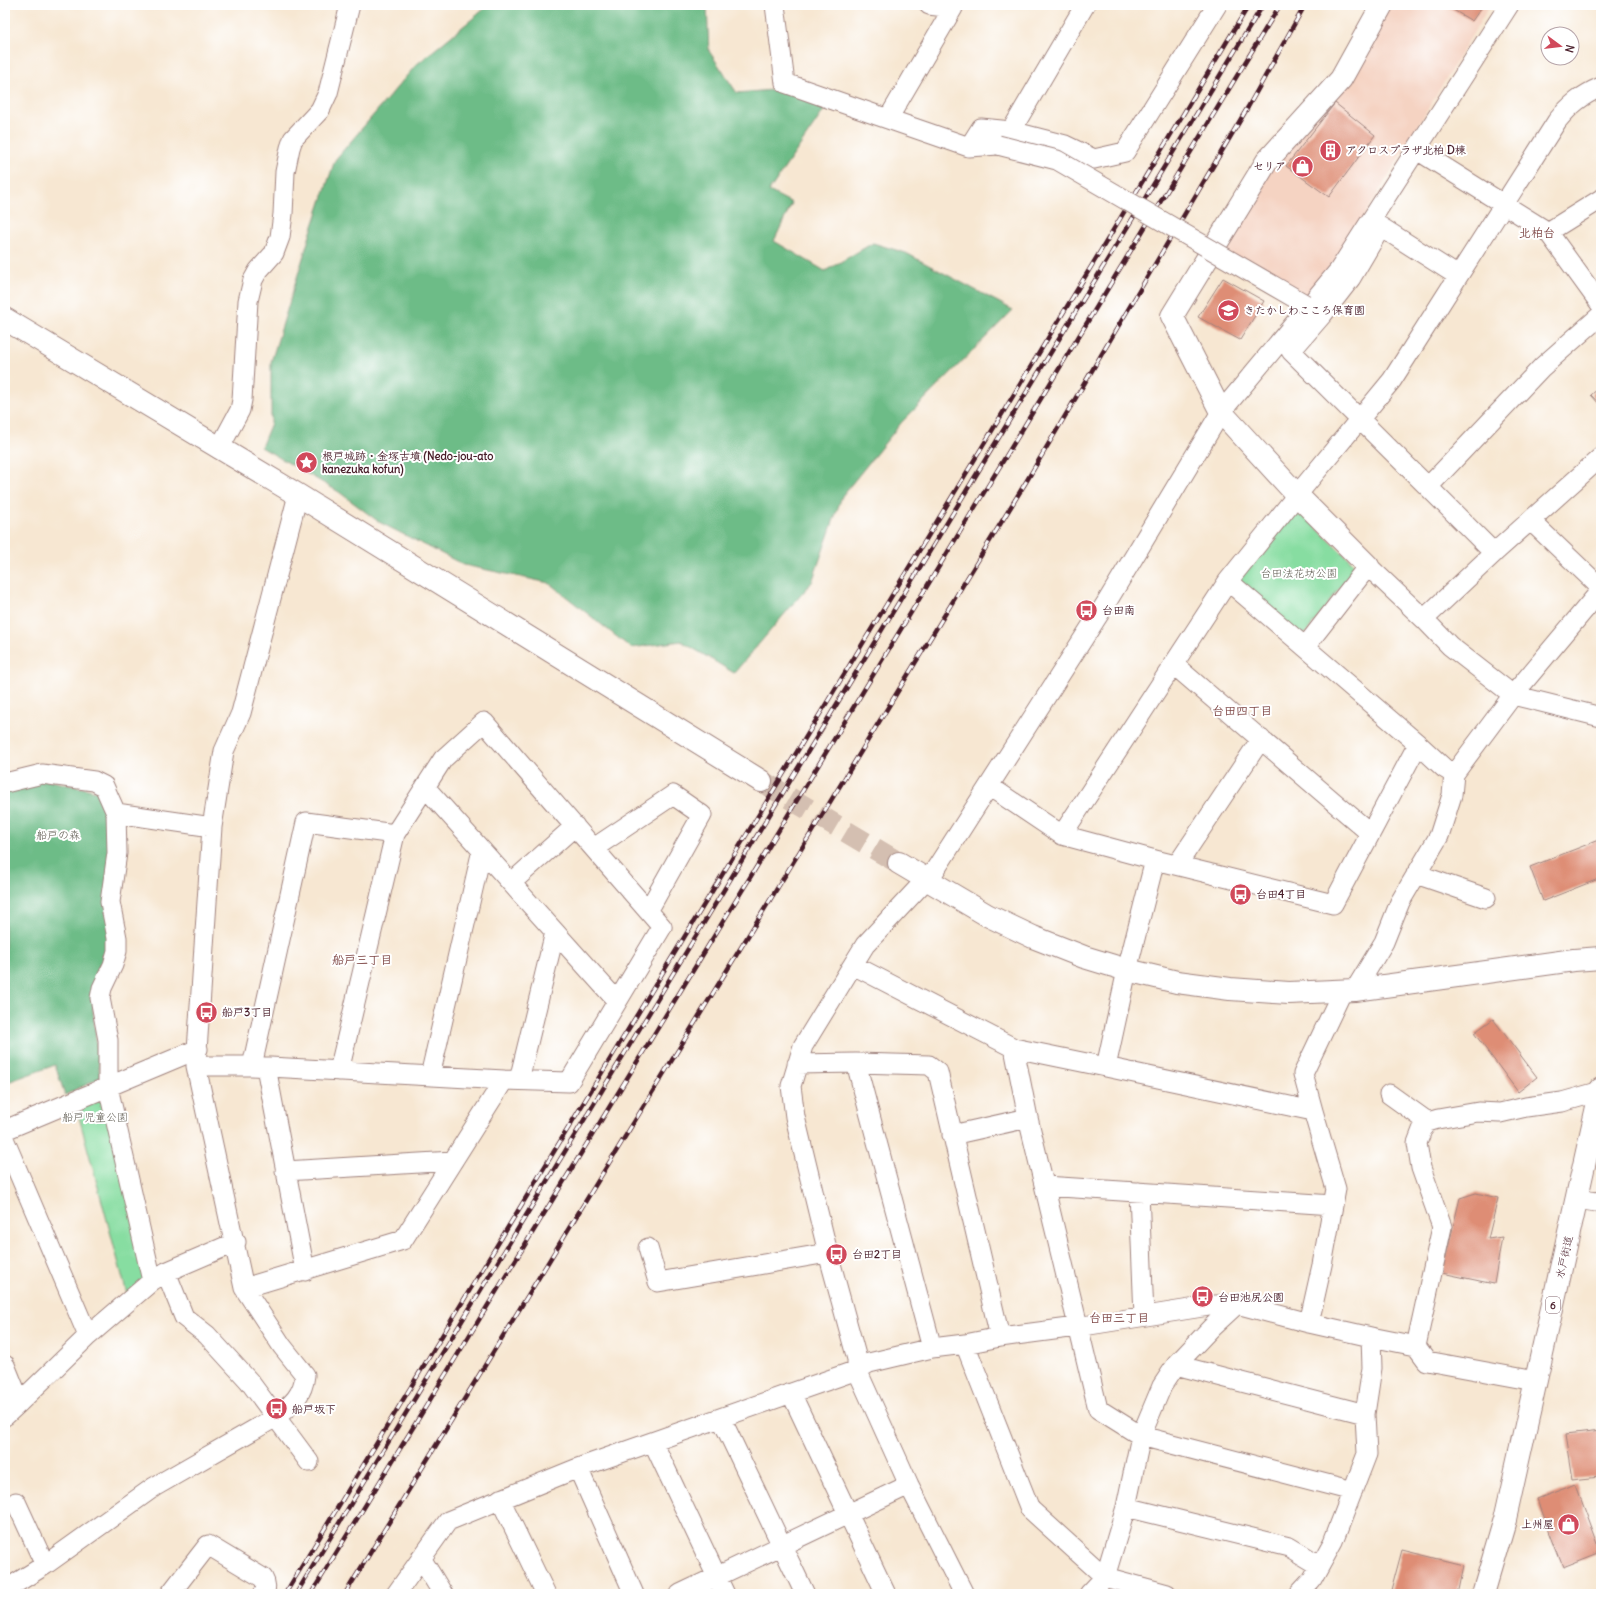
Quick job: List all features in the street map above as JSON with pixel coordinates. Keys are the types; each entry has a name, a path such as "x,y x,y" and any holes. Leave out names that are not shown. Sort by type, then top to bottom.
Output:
{"main road":[{"path":"1368,566 1297,495 1222,412 1172,316 1267,161 1341,79 1382,5"},
{"path":"5,319 219,449 298,495 761,781"},
{"path":"899,863 988,915 1033,937 1084,957 1127,970 1177,982 1230,989 1289,993 1349,990 1574,960 1601,958"},
{"name":"水戸街道","path":"1483,1594 1505,1519 1601,1091"},
{"name":"水戸街道","path":"1495,1594 1505,1519"}],"street":[{"path":"219,449 240,410 242,400 248,301 258,271 274,253 280,237 283,214 285,172 290,148 293,139 320,110 328,93 350,5"},
{"path":"775,5 785,83 969,147 998,145 1056,160 1307,306"},
{"path":"888,120 954,7 929,5"},
{"path":"1011,131 1085,5"},
{"path":"969,147 981,128 1011,131 1065,145 1094,159 1125,152 1217,5"},
{"path":"964,1594 909,1485 857,1370 857,1359 828,1254 795,1117 791,1086 803,1046 865,945 935,870 1108,600 1222,412 1307,306 1339,270 1510,5"},
{"path":"1062,835 1228,581 1392,380 1503,204 1561,116 1582,96 1601,87"},
{"path":"1417,150 1548,232 1601,305"},
{"path":"1548,232 1601,199"},
{"path":"1458,276 1381,227 1351,278 1323,314 1291,350 1494,553"},
{"path":"1428,487 1542,366 1601,315"},
{"path":"1424,619 1494,553 1601,457"},
{"path":"5,1590 45,1565 154,1487 276,1417 299,1395 304,1385 305,1375 282,1346 244,1288 236,1242 197,1058 212,827 224,751 241,713 298,495"},
{"path":"1309,1323 1322,1265 1336,1189 1303,1074 1349,990 1384,942 1400,902 1439,836 1452,795 1454,774 1513,695 1601,589 1531,521"},
{"path":"1305,647 1368,566 1450,646 1513,695 1601,717"},
{"path":"1228,581 1444,768 1454,774"},
{"path":"1173,664 1370,833"},
{"path":"5,1130 108,1087 197,1058 259,1067 512,1080 568,1082 662,927 484,722 443,759 395,834 340,1071"},
{"path":"1178,865 1261,739"},
{"path":"988,786 1062,835 1155,860 1333,904 1418,744"},
{"path":"5,783 42,774 94,781 104,786 116,813 117,853 110,902 117,938 117,951 113,965 102,988 100,998 108,1040 108,1087 159,1276 184,1318 207,1335 249,1381 309,1462"},
{"path":"425,787 617,1002"},
{"path":"594,848 674,795 702,815 648,911"},
{"path":"116,813 212,827"},
{"path":"305,1271 285,1171 259,1067 306,822 395,834"},
{"path":"511,883 574,826"},
{"path":"430,1076 482,850"},
{"path":"1106,1067 1127,970 1155,860"},
{"path":"1416,874 1486,898"},
{"path":"244,1288 305,1271 404,1240 453,1161 512,1080 555,932"},
{"path":"853,965 1014,1048 1313,1111"},
{"path":"1014,1048 1028,1118 1077,1327 1098,1409 1141,1436 1353,1491"},
{"path":"797,1064 856,1063 929,1065 938,1072 1000,1337"},
{"path":"856,1063 932,1348"},
{"path":"1416,1346 1442,1226 1421,1168 1417,1143 1422,1130 1428,1122 1438,1119 1478,1112 1500,1113 1526,1107 1562,1102 1601,1091"},
{"path":"1389,1094 1428,1122"},
{"path":"952,1135 1028,1118"},
{"path":"5,1141 88,1336"},
{"path":"285,1171 453,1161"},
{"path":"1044,1186 1333,1205"},
{"path":"1139,1192 1144,1316"},
{"path":"1577,1199 1596,1202 1601,1201"},
{"path":"5,1416 88,1336 159,1276 236,1242"},
{"path":"648,1248 658,1282 828,1254"},
{"path":"396,1594 448,1521 578,1468 791,1394 857,1370 869,1363 932,1348 1215,1305 1237,1304 1309,1323 1416,1346 1427,1361 1536,1380"},
{"path":"1089,1594 1105,1577 1126,1507 1141,1436 1162,1386 1176,1365 1212,1327 1237,1304"},
{"path":"1300,1594 1316,1578 1333,1542 1367,1454 1365,1414 1372,1368 1371,1337"},
{"path":"965,1344 1030,1509 1105,1577 1167,1594"},
{"path":"5,1365 20,1402"},
{"path":"1176,1365 1365,1414"},
{"path":"791,1394 886,1594"},
{"path":"721,1418 805,1594"},
{"path":"653,1442 725,1594"},
{"path":"578,1468 634,1594"},
{"path":"680,1594 909,1485"},
{"path":"500,1499 546,1594"},
{"path":"16,1502 45,1565"},
{"path":"1126,1507 1289,1547 1316,1578"},
{"path":"170,1594 208,1545 263,1578 266,1582 266,1590 263,1594"},
{"path":"421,1558 444,1594"}],"shaded area":[{"path":"1390,5 1490,5 1344,250 1303,299 1221,250 1272,165"}],"green space":[{"path":"485,5 707,5 709,51 737,93 784,89 829,103 769,191 792,203 774,241 825,271 873,243 906,253 1013,310 901,423 842,496 812,582 734,673 681,641 631,648 549,583 464,565 379,522 339,492 261,447 271,423 271,362 335,160 416,65 483,10"},
{"name":"台田法花坊公園","path":"1293,511 1299,511 1356,566 1306,633 1299,634 1241,583 1240,576"},
{"name":"船戸の森","path":"42,779 101,792 112,816 112,941 93,986 93,1010 100,1078 65,1095 55,1065 5,1083 5,788"},
{"name":"船戸児童公園","path":"105,1092 147,1279 127,1294 76,1106"}],"building":[{"path":"1445,5 1483,5 1472,21"},
{"name":"アクロスプラザ北柏 D棟","path":"1335,103 1375,135 1329,197 1286,166"},
{"path":"1223,278 1264,301 1240,340 1198,317"},
{"path":"1601,386 1601,406 1591,395"},
{"path":"1601,839 1601,878 1543,901 1530,867"},
{"path":"1493,1019 1537,1077 1518,1092 1474,1033"},
{"path":"1476,1193 1498,1198 1488,1239 1502,1237 1494,1284 1442,1273 1460,1198"},
{"path":"1601,1431 1601,1476 1573,1479 1566,1435"},
{"name":"上州屋","path":"1576,1485 1601,1552 1563,1567 1537,1500"},
{"path":"1402,1550 1463,1565 1457,1594 1405,1594 1391,1591"}],"tunnel":[{"path":"761,781 899,863"}],"railway":[{"path":"285,1594 1249,5"},
{"path":"296,1594 1263,5"},
{"path":"311,1594 754,871 1280,5"},
{"path":"345,1594 1026,482 1248,107 1305,5"}],"place":[{"name":"アクロスプラザ北柏 D棟","path":"1331,150"},
{"name":"セリア","path":"1302,166"},
{"name":"きたかしわこころ保育園","path":"1228,310"},
{"name":"根戸城跡・金塚古墳 (Nedo-jou-ato kanezuka kofun)","path":"306,462"},
{"name":"台田南","path":"1087,610"},
{"name":"台田4丁目","path":"1240,894"},
{"name":"船戸3丁目","path":"207,1012"},
{"name":"台田2丁目","path":"836,1254"},
{"name":"台田池尻公園","path":"1203,1297"},
{"name":"船戸坂下","path":"277,1409"},
{"name":"上州屋","path":"1569,1524"}],"district":[{"name":"北柏台","path":"1537,232"},
{"name":"台田四丁目","path":"1242,710"},
{"name":"船戸三丁目","path":"362,959"},
{"name":"台田三丁目","path":"1119,1317"}]}
